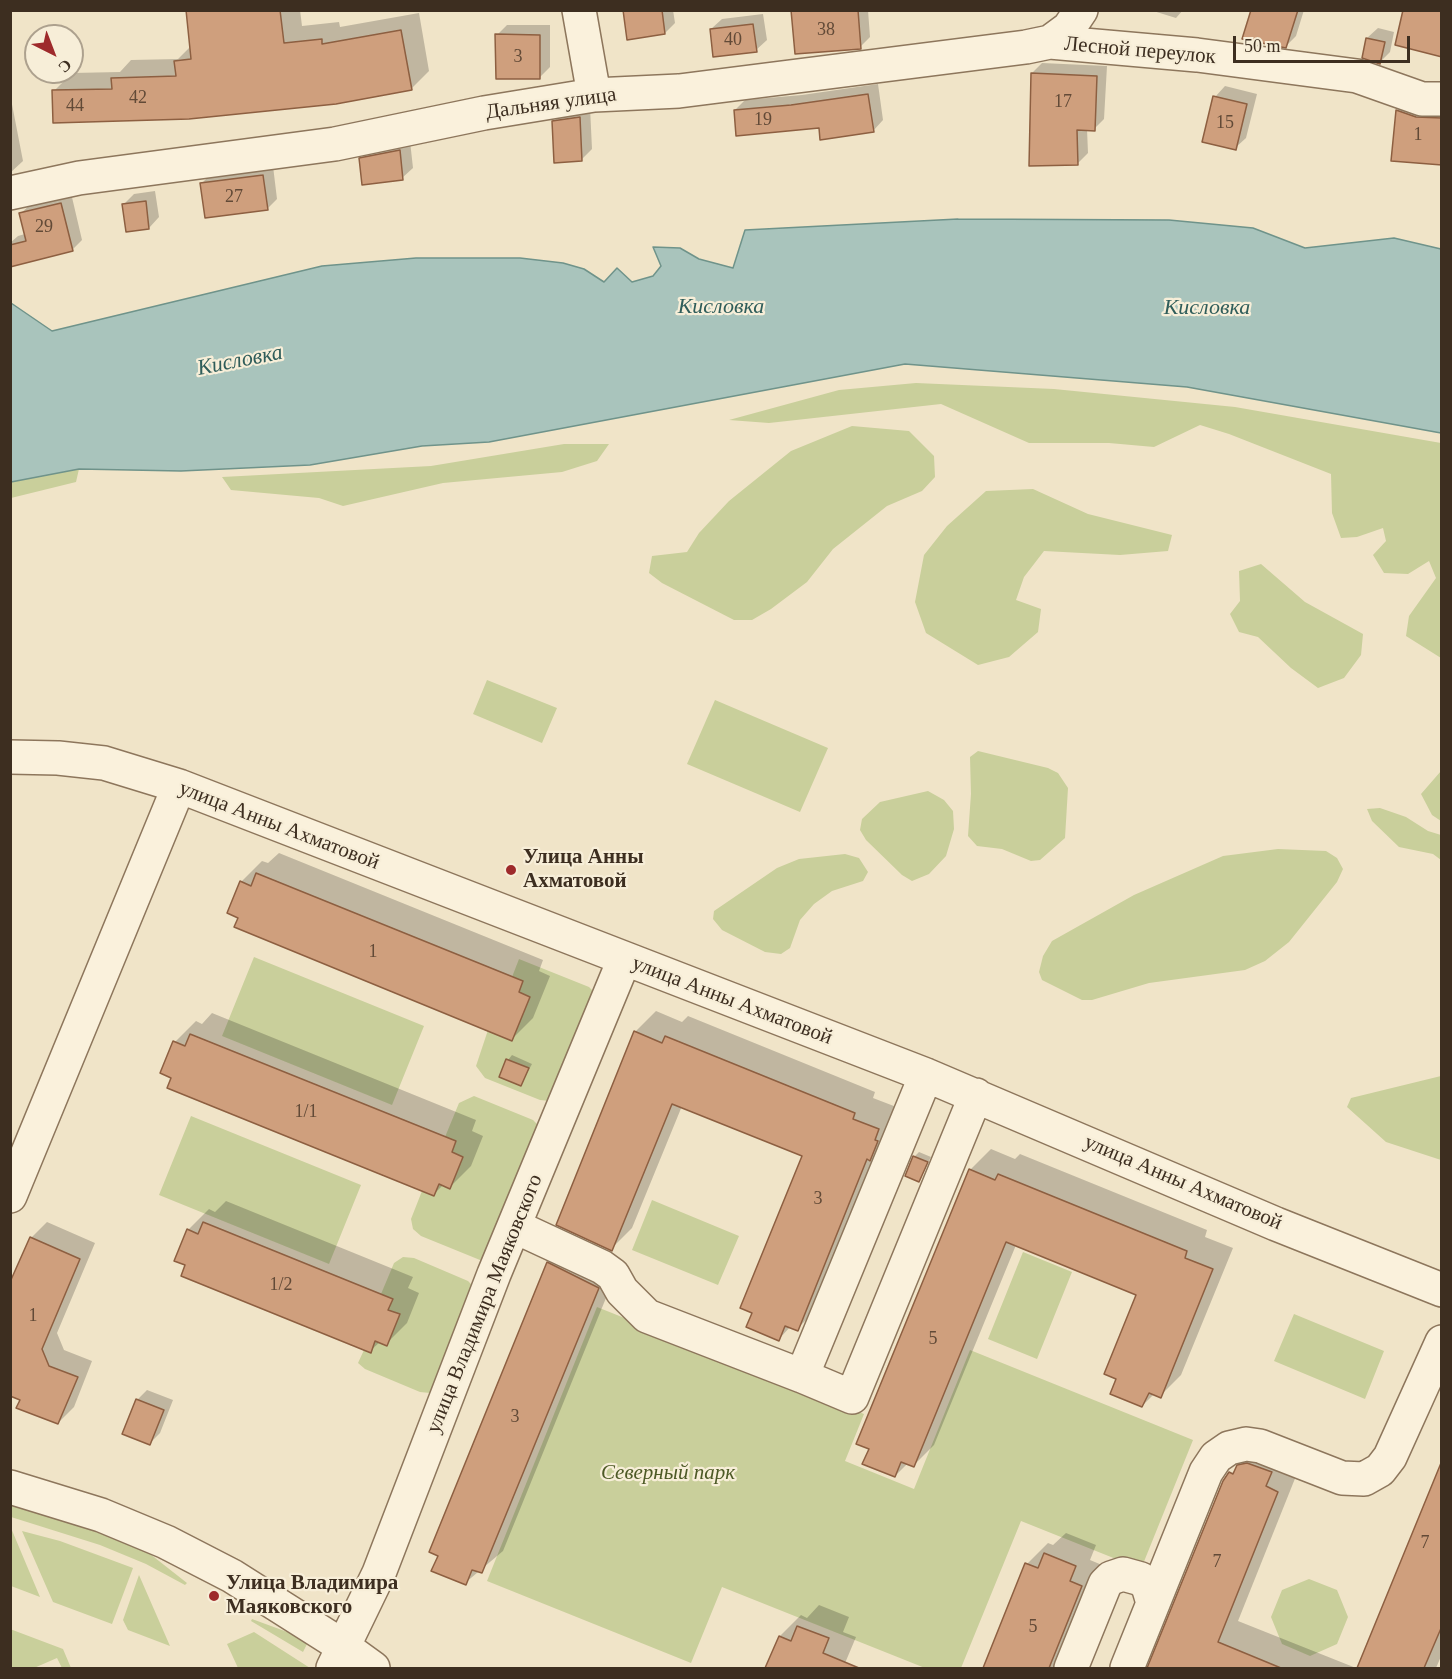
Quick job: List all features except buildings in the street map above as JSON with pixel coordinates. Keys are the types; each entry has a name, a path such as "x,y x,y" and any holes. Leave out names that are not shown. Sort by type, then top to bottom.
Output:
{"street":[{"path":"579,10 594,95"},
{"name":"Дальняя улица","path":"10,193 79,178 335,144 484,113 594,95 679,91 1026,47 1050,42 1069,28 1081,10"},
{"name":"Лесной переулок","path":"1050,42 1197,55 1357,76 1422,99 1442,99"},
{"name":"улица Анны Ахматовой","path":"10,757 58,758 104,763 179,786 926,1075 1266,1219 1442,1290"},
{"path":"10,1196 179,786"},
{"name":"улица Владимира Маяковского","path":"339,1658 379,1573 494,1274 516,1227 624,960"},
{"path":"802,1376 926,1075"},
{"path":"516,1227 602,1267 613,1275 631,1302 647,1316 852,1397 976,1095"},
{"path":"1126,1668 1206,1472 1216,1457 1237,1446 1246,1444 1260,1446 1342,1478 1364,1479 1380,1470 1390,1457 1442,1342"},
{"path":"10,1487 101,1515 166,1542 231,1576 339,1658 373,1668"},
{"path":"1071,1668 1105,1584 1111,1578 1123,1574 1142,1579 1148,1586 1153,1603"}],"green space":[{"path":"916,383 1054,389 1235,407 1441,443 1441,658 1406,636 1409,616 1436,578 1429,561 1408,574 1384,573 1373,555 1386,541 1383,528 1357,537 1341,538 1332,513 1331,474 1229,434 1200,425 1154,447 1109,443 1029,443 941,404 769,423 729,420 839,390"},
{"path":"852,426 909,431 934,456 935,477 922,491 887,506 833,549 807,582 771,609 752,620 734,620 662,583 649,573 652,556 687,552 699,533 729,501 791,451"},
{"path":"564,444 609,444 597,461 562,472 443,483 343,506 319,498 231,490 222,477 431,466"},
{"path":"79,469 76,482 11,498 10,482"},
{"path":"1033,489 1088,514 1172,535 1168,551 1120,555 1044,551 1024,577 1016,600 1041,609 1038,632 1009,657 978,665 926,633 915,602 924,555 947,526 986,491"},
{"path":"1261,564 1305,602 1363,634 1361,655 1344,678 1318,688 1291,668 1258,637 1239,632 1230,614 1240,601 1239,571"},
{"path":"487,680 557,708 542,743 473,714"},
{"path":"715,700 828,748 800,812 687,764"},
{"path":"978,751 1048,768 1058,773 1068,788 1065,838 1040,860 1031,861 1002,849 977,846 968,836 971,794 970,757"},
{"path":"1441,771 1441,821 1432,815 1421,794"},
{"path":"928,791 944,800 953,811 954,829 946,856 929,874 912,881 902,875 866,840 860,830 862,819 880,802"},
{"path":"1380,808 1406,817 1428,831 1441,835 1441,860 1433,854 1399,847 1372,821 1367,809"},
{"path":"1278,849 1326,851 1337,858 1343,869 1337,882 1289,942 1265,961 1245,970 1149,983 1092,1000 1082,1000 1042,980 1039,972 1043,956 1052,941 1134,895 1223,856"},
{"path":"845,854 859,858 868,872 863,881 832,891 814,904 800,920 790,948 781,954 765,952 722,930 713,919 714,911 777,868 799,859"},
{"path":"254,957 424,1026 392,1105 222,1036"},
{"path":"519,959 589,987 596,994 550,1101 540,1100 485,1078 476,1066 488,1030 517,1028 530,997 519,992 523,981 512,977"},
{"path":"1441,1076 1441,1160 1386,1142 1347,1107 1351,1098"},
{"path":"474,1096 533,1120 540,1127 485,1259 480,1260 421,1236 413,1229 411,1219 422,1191 434,1196 439,1184 450,1189 463,1157 452,1152 456,1141 445,1137 459,1103"},
{"path":"191,1116 361,1185 329,1264 159,1195"},
{"path":"652,1200 739,1236 718,1285 632,1250"},
{"path":"1023,1252 1072,1272 1037,1359 988,1339"},
{"path":"403,1257 414,1258 468,1281 475,1288 435,1391 430,1393 420,1392 365,1369 358,1363 364,1350 371,1353 375,1341 387,1346 399,1314 388,1310 393,1299 381,1294 394,1263"},
{"name":"Северный парк","path":"597,1307 864,1414 845,1461 914,1489 970,1350 1193,1440 1141,1569 1021,1521 961,1668 925,1668 722,1587 691,1663 487,1581"},
{"path":"1294,1314 1384,1351 1365,1399 1274,1361"},
{"path":"10,1504 55,1517 145,1550 187,1583 185,1585 146,1564 100,1545 11,1517"},
{"path":"11,1528 40,1597 11,1586"},
{"path":"22,1531 60,1541 133,1568 112,1624 53,1602"},
{"path":"139,1575 170,1646 128,1630 123,1620"},
{"path":"1309,1579 1337,1590 1348,1617 1337,1644 1310,1656 1282,1644 1271,1617 1282,1590"},
{"path":"252,1619 309,1640 303,1652 251,1621"},
{"path":"10,1629 63,1649 71,1668 62,1668 57,1658 34,1668 11,1668"},
{"path":"254,1632 310,1668 238,1668 227,1644"}],"water":[{"name":"Кисловка","path":"958,219 1169,220 1253,228 1305,248 1394,238 1441,249 1441,433 1187,387 905,364 489,442 422,446 310,465 181,471 79,469 11,482 11,303 52,331 322,266 416,258 520,258 563,263 584,269 604,282 617,268 632,282 653,276 661,266 653,247 680,248 699,259 733,268 745,230"}],"place":[{"name":"Улица Анны Ахматовой","path":"511,870"},
{"name":"Улица Владимира Маяковского","path":"214,1596"}]}
